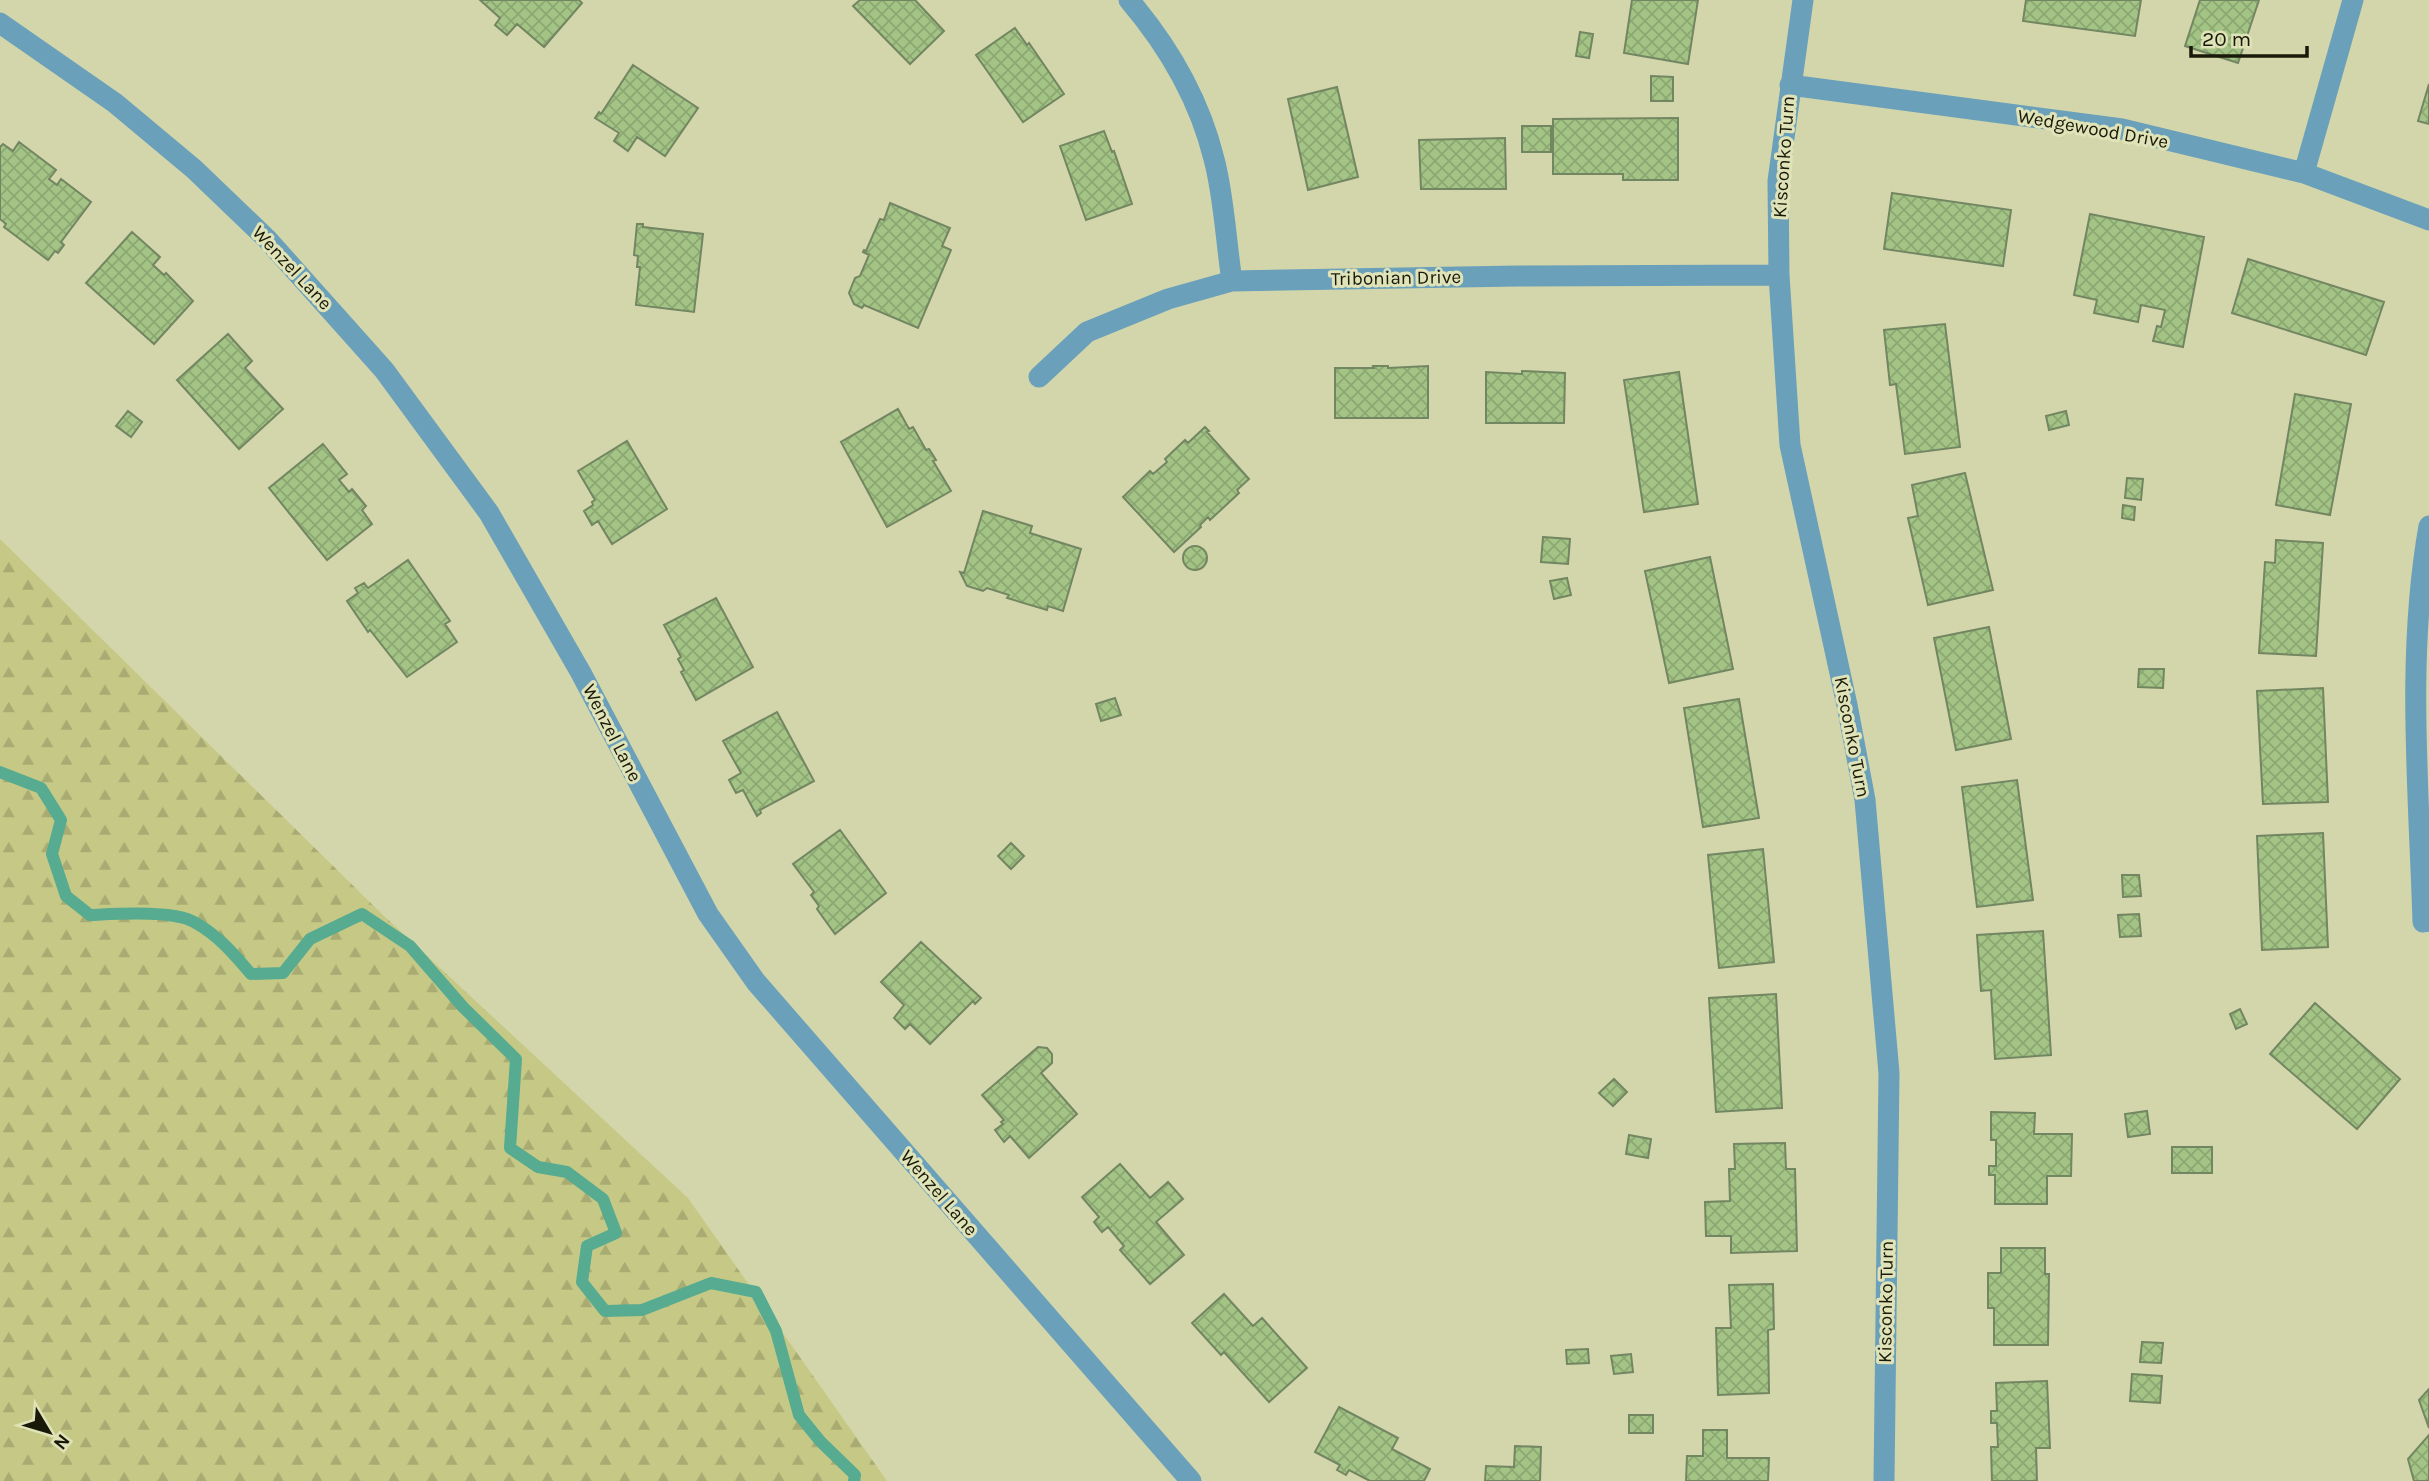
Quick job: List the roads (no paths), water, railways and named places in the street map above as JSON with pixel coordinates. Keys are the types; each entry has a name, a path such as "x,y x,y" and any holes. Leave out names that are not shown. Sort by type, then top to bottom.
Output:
{"street":[{"path":"1129,0 1169,51 1196,102 1215,160 1232,281"},
{"name":"Kisconko Turn","path":"1803,0 1778,181 1779,275 1790,444 1865,800 1888,1060 1884,1481"},
{"path":"2304,173 2353,0"},
{"name":"Wenzel Lane","path":"0,23 115,103 194,169 267,239 384,370 489,513 581,673 708,914 757,982 1191,1481"},
{"name":"Wedgewood Drive","path":"1790,85 2122,130 2304,173 2429,220"},
{"name":"Tribonian Drive","path":"1039,377 1087,332 1168,299 1232,281 1779,275"},
{"path":"2429,526 2424,556 2415,679 2423,922 2429,921"}],"waterway":[{"path":"0,772 41,788 61,820 52,854 66,896 90,915 144,914 185,918 218,939 251,974 283,973 310,939 362,914 410,946 463,1007 516,1059 510,1148 538,1167 567,1172 603,1199 616,1233 587,1246 582,1282 605,1311 642,1310 711,1283 756,1292 776,1331 799,1415 820,1441 855,1475 854,1481"}]}
